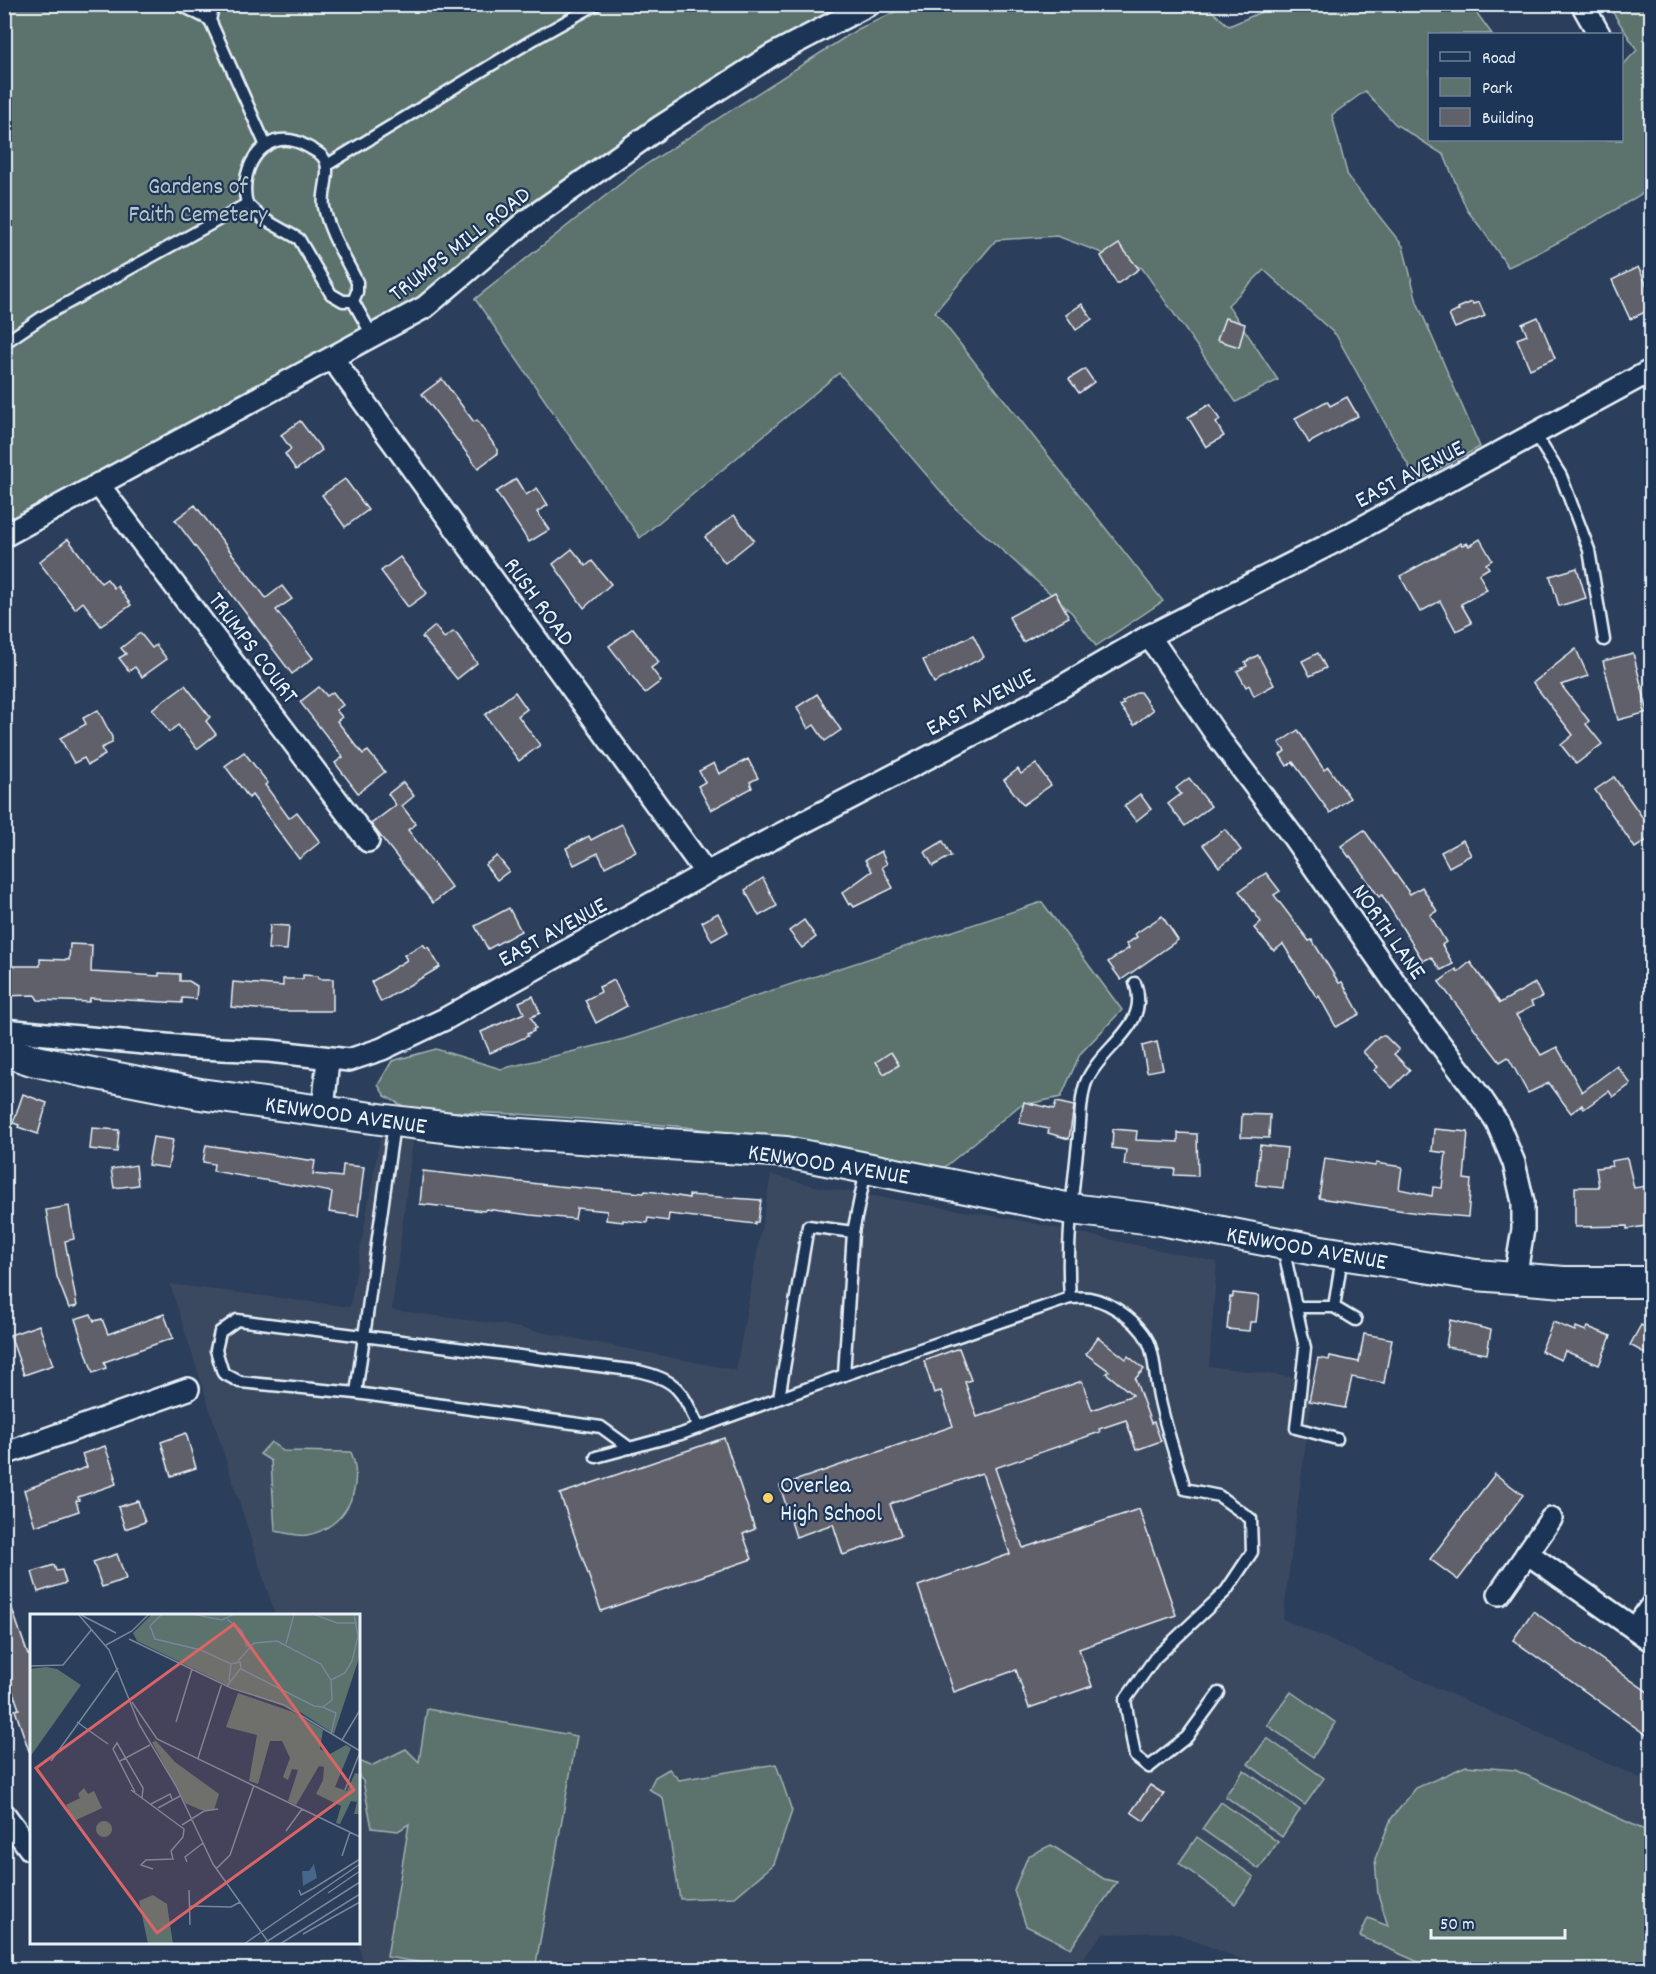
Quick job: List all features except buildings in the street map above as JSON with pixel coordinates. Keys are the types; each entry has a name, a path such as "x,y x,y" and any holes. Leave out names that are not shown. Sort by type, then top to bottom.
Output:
{"main road":[{"name":"KENWOOD AVENUE","path":"4,1051 32,1060 146,1084 394,1121 477,1131 786,1152 1071,1209 1161,1220 1441,1270 1564,1282 1652,1282"}],"street":[{"name":"TRUMPS MILL ROAD","path":"4,536 425,307 525,222 660,126 772,55 870,4"},
{"path":"1582,4 1598,33"},
{"name":"RUSH ROAD","path":"332,358 706,873"},
{"name":"EAST AVENUE","path":"4,1030 198,1048 269,1051 328,1059 349,1060 371,1053 445,1019 706,873 1037,701 1149,636 1352,533 1652,370"},
{"name":"TRUMPS COURT","path":"98,484 368,841"},
{"name":"NORTH LANE","path":"1149,636 1217,736 1294,838 1408,1003 1497,1122 1514,1163 1523,1202 1515,1279"},
{"path":"323,1111 328,1059"},
{"path":"4,1454 188,1389"},
{"path":"1499,1594 1551,1519"},
{"path":"1527,1554 1643,1635 1652,1605"},
{"path":"4,1814 30,1849"}],"lane":[{"path":"179,4 210,20"},
{"path":"214,4 210,20 266,146"},
{"path":"327,165 531,41 597,4"},
{"path":"278,139 301,142 323,157 327,165 324,208 330,226 357,282 357,292 353,301 343,301 331,294 298,239 262,218 246,204 244,182 248,169 258,153 278,139"},
{"path":"4,343 44,316 246,204"},
{"path":"353,301 373,337"},
{"path":"1535,434 1561,476 1588,550 1604,640"},
{"path":"1070,1298 1068,1273 1071,1209 1086,1081 1103,1056 1135,1018 1138,993 1135,983"},
{"path":"356,1393 394,1121"},
{"path":"844,1375 853,1232 866,1167"},
{"path":"779,1398 808,1226 853,1232"},
{"path":"1282,1243 1305,1348 1296,1428 1337,1439"},
{"path":"1334,1307 1342,1254"},
{"path":"596,1457 699,1428 844,1375 1070,1298 1089,1298 1102,1302 1120,1312 1145,1336 1151,1347 1157,1390 1185,1489 1219,1496 1251,1519 1252,1552 1226,1591 1155,1658 1125,1700 1135,1756 1149,1767 1187,1737 1219,1694"},
{"path":"1297,1307 1334,1307 1356,1320"},
{"path":"630,1448 601,1427 356,1393 240,1382 224,1373 216,1350 220,1332 237,1320 638,1371 669,1380 686,1400 699,1428"}],"shaded area":[{"name":"Overlea High School","path":"380,1138 413,1140 392,1310 505,1325 736,1370 771,1175 819,1187 1018,1220 1217,1262 1209,1366 1314,1380 1283,1619 1651,1783 1651,1969 1266,1969 1172,1932 1103,1934 1072,1970 365,1969 359,1944 360,1614 275,1614 170,1284 350,1307"}],"green space":[{"name":"Gardens of Faith Cemetery","path":"5,5 847,5 761,49 639,128 397,312 5,523"},
{"path":"910,5 1205,5 1229,26 1277,5 1471,5 1491,33 1428,33 1428,141 1623,141 1623,65 1637,50 1608,5 1651,5 1651,188 1563,240 1508,267 1467,210 1444,155 1395,124 1365,91 1332,115 1348,177 1403,246 1417,302 1480,447 1417,481 1336,335 1264,270 1228,305 1278,380 1236,402 1142,268 1057,236 996,240 935,312 1163,601 1096,646 1072,613 955,508 839,373 640,538 475,299 639,169 858,29"},
{"path":"1042,902 1122,1010 1080,1054 1061,1097 1019,1106 940,1171 805,1142 677,1126 517,1114 410,1110 385,1096 378,1085 392,1061 436,1049 501,1069 624,1039"},
{"path":"271,1442 283,1451 351,1452 355,1465 354,1492 342,1515 332,1524 321,1531 307,1535 275,1531 271,1461 260,1454"},
{"path":"1291,1692 1336,1723 1313,1757 1267,1725"},
{"path":"427,1709 577,1736 535,1969 458,1969 387,1957 409,1824 398,1831 372,1828 363,1781 360,1778 360,1761 371,1766 406,1749 419,1762"},
{"path":"1267,1738 1324,1778 1305,1805 1248,1764"},
{"path":"776,1764 792,1811 774,1864 735,1897 680,1899 663,1798 649,1789 655,1777 669,1769 679,1780"},
{"path":"1466,1766 1515,1770 1651,1833 1651,1969 1434,1969 1360,1936 1368,1918 1388,1926 1378,1894 1375,1859 1391,1819 1416,1788"},
{"path":"1244,1770 1300,1810 1282,1837 1225,1796"},
{"path":"1221,1802 1278,1842 1259,1869 1202,1829"},
{"path":"1197,1837 1254,1877 1235,1904 1179,1863"},
{"path":"1051,1845 1104,1879 1117,1882 1071,1948 1026,1926 1014,1890 1028,1856"}],"place":[{"name":"Overlea High School","path":"768,1498"}]}
